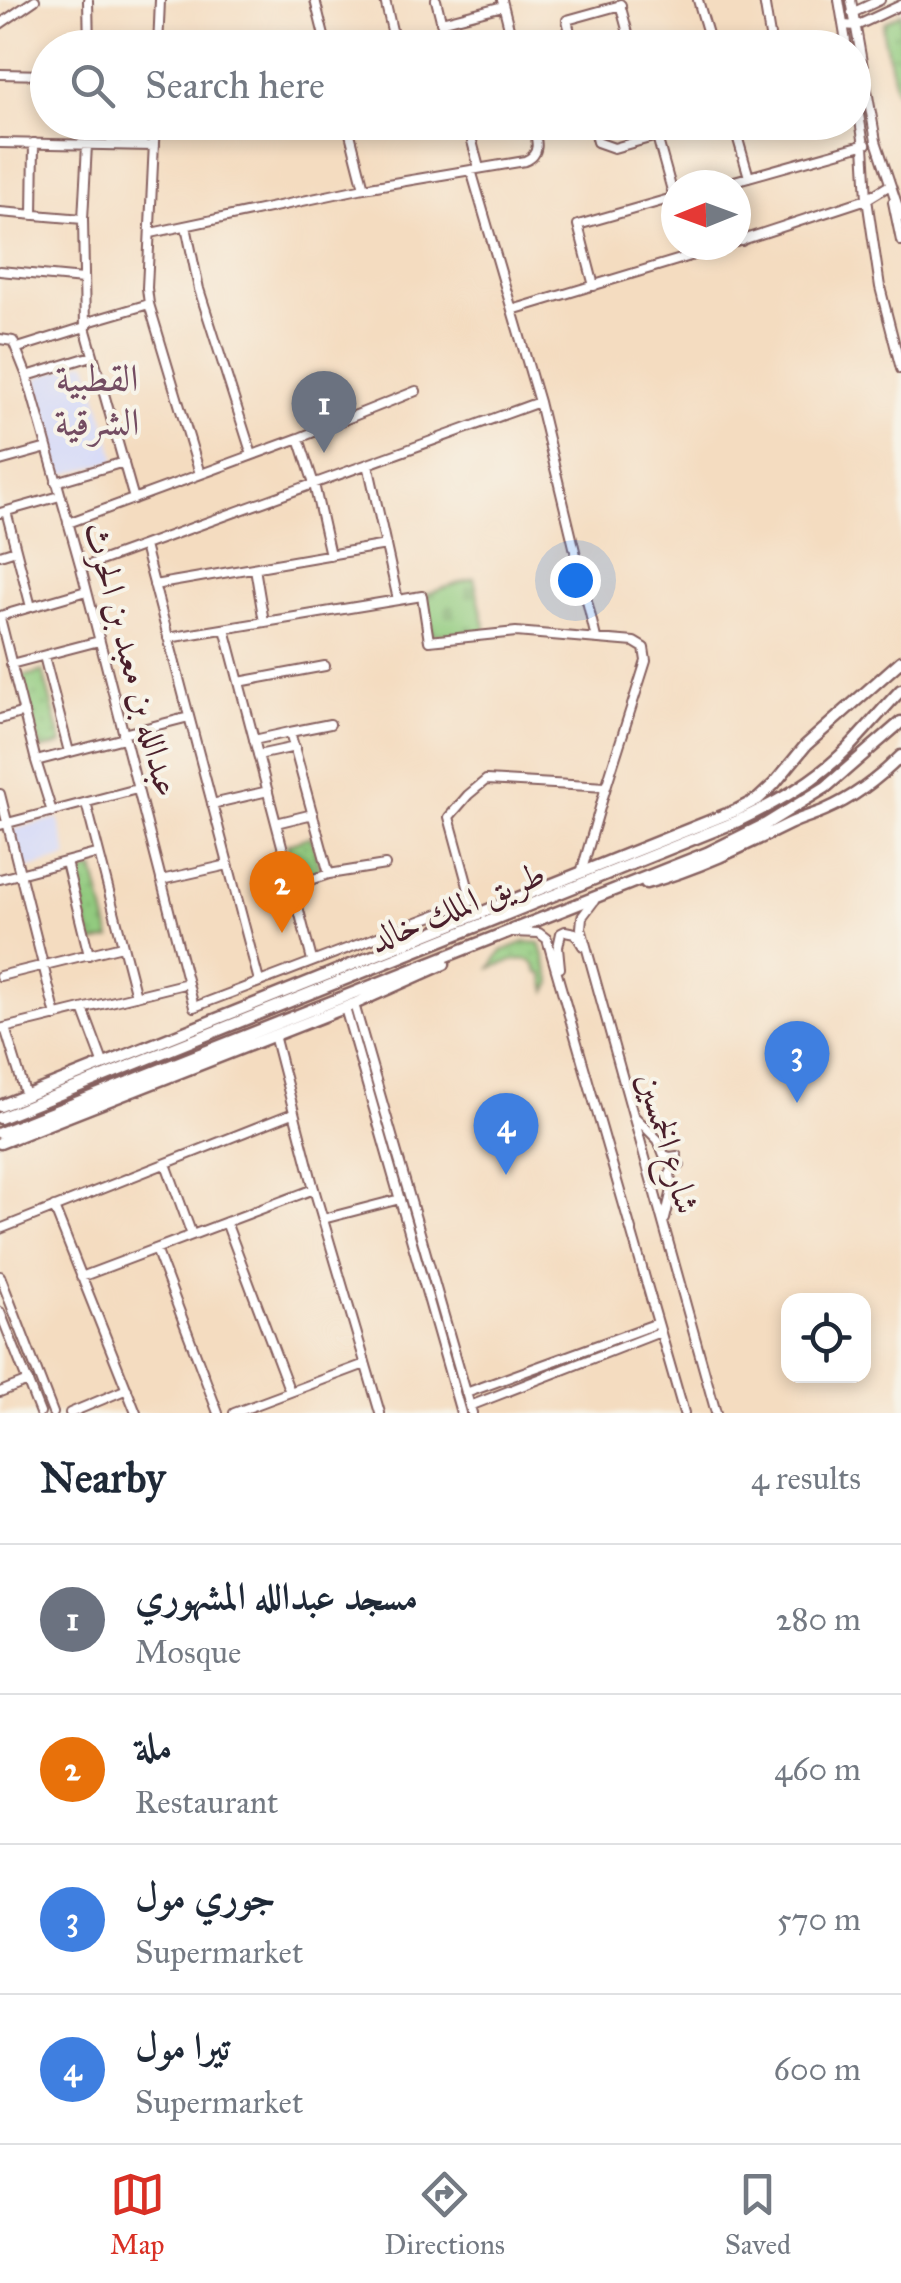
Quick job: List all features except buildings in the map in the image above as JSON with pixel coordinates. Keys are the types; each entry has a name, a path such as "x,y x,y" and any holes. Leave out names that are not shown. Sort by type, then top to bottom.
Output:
{"main road":[{"path":"0,1106 737,810 758,799 806,745 901,660"},
{"name":"طريق الملك خالد","path":"0,1118 738,822 827,767 901,690"},
{"name":"طريق الملك خالد","path":"0,1133 708,852 766,824 826,787 901,722"},
{"path":"602,894 680,874 828,809 887,770 901,756"},
{"path":"0,1144 350,1006 508,932"}],"street":[{"path":"0,24 35,0"},
{"path":"88,0 89,30"},
{"path":"159,30 160,0"},
{"path":"315,0 323,30"},
{"path":"385,0 392,30"},
{"path":"436,0 444,30"},
{"path":"698,0 707,30"},
{"path":"764,0 769,30"},
{"path":"840,0 845,30"},
{"path":"851,0 857,30"},
{"path":"844,26 854,12 880,0"},
{"path":"570,30 567,20 620,2 627,30"},
{"path":"442,22 503,3 510,30"},
{"path":"844,26 856,26 901,5"},
{"path":"0,74 30,74"},
{"path":"871,113 876,142 901,216"},
{"path":"154,140 149,304 200,474"},
{"path":"352,140 364,188"},
{"path":"470,140 596,638"},
{"path":"151,233 364,188 526,161 533,158 537,140"},
{"path":"596,140 614,148 643,140"},
{"path":"658,140 667,170"},
{"path":"738,140 746,170"},
{"path":"863,140 867,199 880,287 901,368"},
{"path":"751,176 876,142"},
{"path":"0,143 154,146"},
{"path":"33,215 34,143"},
{"path":"87,145 83,219 85,326 134,499"},
{"path":"751,237 891,188"},
{"path":"891,188 901,241"},
{"path":"594,286 578,225 661,202"},
{"path":"0,212 83,219"},
{"path":"186,226 199,289 252,455"},
{"path":"512,310 678,260"},
{"path":"0,272 84,280"},
{"path":"0,339 13,341 18,348 149,304"},
{"name":"عبدالله بن معبد بن الحرث","path":"18,348 81,568 194,1006 258,981"},
{"path":"27,376 92,356"},
{"path":"68,523 416,391"},
{"path":"81,568 539,402"},
{"path":"299,438 330,555"},
{"path":"0,462 47,448"},
{"path":"56,482 124,462"},
{"path":"368,464 398,600"},
{"path":"31,607 3,512 60,496"},
{"path":"144,546 258,981 472,901 450,816 486,780 606,787"},
{"path":"154,585 386,546"},
{"path":"0,556 16,550"},
{"path":"255,568 264,622"},
{"path":"52,812 0,617 86,591"},
{"path":"168,638 422,596 429,641 516,632 634,642 644,648 646,661 581,874"},
{"path":"225,629 312,960"},
{"path":"11,664 100,641"},
{"path":"44,656 69,752"},
{"path":"239,682 325,666"},
{"path":"0,719 24,712"},
{"path":"36,761 189,717"},
{"path":"254,740 330,724"},
{"path":"290,732 329,874"},
{"path":"258,755 295,747"},
{"path":"4,824 138,789"},
{"path":"212,804 268,791"},
{"path":"0,794 4,824 56,1016"},
{"path":"86,803 136,996"},
{"path":"276,823 313,814"},
{"path":"0,880 98,853"},
{"path":"66,862 89,955"},
{"path":"161,880 228,864"},
{"path":"292,886 329,874 386,865"},
{"name":"شارع الخمسين","path":"602,894 582,917 581,928 716,1413"},
{"name":"شارع الخمسين","path":"508,932 539,932 547,939 683,1410"},
{"path":"562,986 558,947 561,933 575,933 588,954"},
{"path":"0,976 122,946"},
{"path":"26,1096 2,1029 188,983"},
{"path":"350,1006 400,1199 463,1411"},
{"path":"350,1006 466,1393 463,1411"},
{"path":"83,1009 104,1065"},
{"path":"274,1035 314,1189 380,1413"},
{"path":"0,1062 14,1056"},
{"path":"631,1112 658,1140 664,1154 678,1160 670,1174 672,1190 664,1223"},
{"path":"0,1229 294,1113"},
{"path":"166,1164 192,1235"},
{"path":"81,1277 314,1189"},
{"path":"323,1220 400,1199"},
{"path":"54,1208 136,1413"},
{"path":"226,1222 290,1392"},
{"path":"156,1249 218,1413"},
{"path":"0,1276 53,1413"},
{"path":"0,1312 40,1413"},
{"path":"466,1393 659,1327"},
{"path":"463,1411 659,1327"},
{"path":"234,1413 366,1364"},
{"path":"0,1392 28,1381"},
{"path":"70,1413 126,1389"},
{"path":"669,1413 683,1410"}],"shaded area":[{"path":"88,363 115,457 113,461 63,475 59,473 36,382 39,377"},
{"path":"58,818 68,857 22,870 12,830"}],"green space":[{"path":"901,13 901,95 896,91 883,33 884,23"},
{"path":"474,578 486,631 430,635 426,594"},
{"path":"43,671 62,744 41,750 22,677"},
{"path":"311,836 320,872 294,879 287,844"},
{"path":"94,869 111,939 92,943 75,875"},
{"path":"525,942 540,943 552,983 547,991 543,974 531,961 519,960 490,968 502,951"}],"place":[{"name":"مسجد عبدالله المشهوري","path":"324,453"},
{"name":"ملة","path":"282,933"},
{"name":"جوري مول","path":"797,1103"},
{"name":"تيرا مول","path":"506,1175"}],"district":[{"name":"القطبية الشرقية","path":"97,400"}]}
